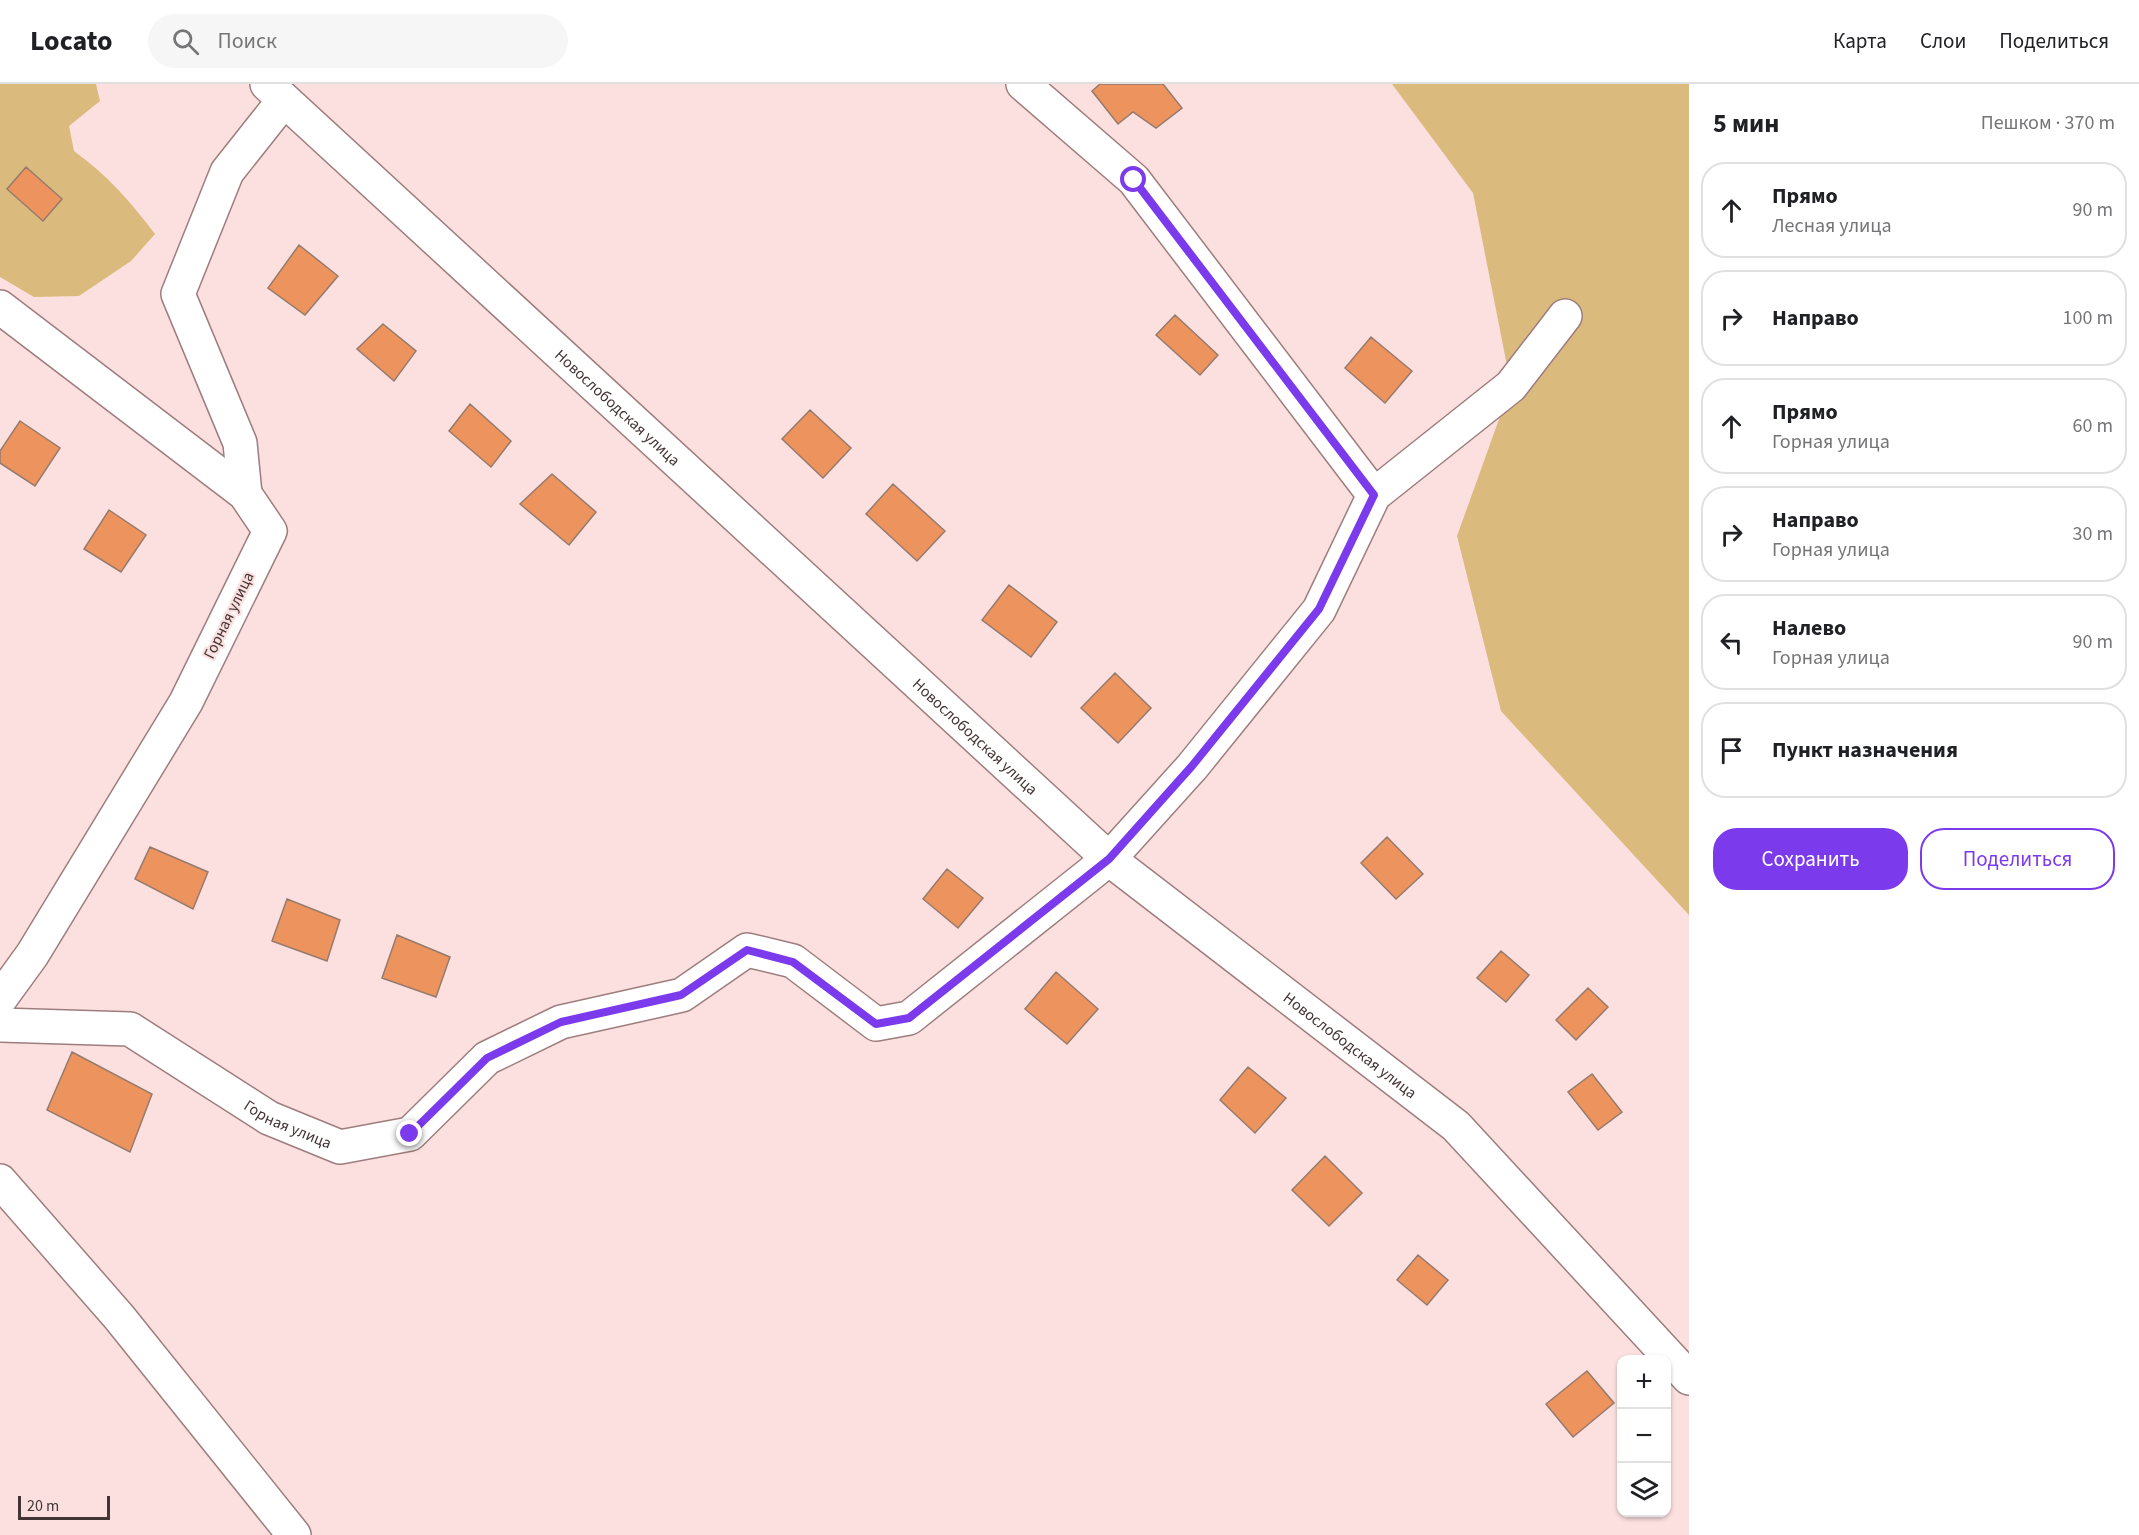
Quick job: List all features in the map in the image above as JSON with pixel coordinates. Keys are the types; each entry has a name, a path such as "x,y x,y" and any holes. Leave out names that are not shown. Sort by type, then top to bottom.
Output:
{"street":[{"path":"1023,84 1134,180 1374,495 1511,386 1565,316"},
{"path":"245,494 240,443 178,294 227,172 275,92"},
{"name":"Новослободская улица","path":"275,92 1109,859 1456,1126 1689,1378"},
{"name":"Горная улица","path":"0,307 245,494 270,531 186,702 32,955 0,999"},
{"name":"Горная улица","path":"0,1025 130,1029 269,1118 340,1147 410,1134 487,1058 561,1022 681,995 747,950 793,962 876,1024 909,1018 1109,859 1192,766 1319,609 1374,495"},
{"path":"0,1181 119,1317 294,1535"}],"shaded area":[{"path":"0,84 96,84 100,101 69,126 74,151 118,190 155,234 131,261 79,296 34,297 0,277"},
{"path":"1392,84 1689,84 1689,915 1501,711 1457,536 1511,386 1473,193"}],"building":[{"path":"1100,84 1163,84 1182,108 1156,128 1133,112 1118,124 1092,91"},
{"path":"26,167 62,199 43,221 7,189"},
{"path":"299,245 338,276 305,315 268,288"},
{"path":"1175,315 1218,355 1200,375 1156,335"},
{"path":"383,324 416,351 394,381 357,349"},
{"path":"1371,337 1412,371 1385,403 1345,368"},
{"path":"470,404 511,441 491,467 449,431"},
{"path":"810,410 851,448 823,478 782,439"},
{"path":"20,421 60,448 35,486 0,463 0,451"},
{"path":"552,474 596,512 569,545 520,504"},
{"path":"893,484 945,531 917,561 866,514"},
{"path":"109,510 146,535 121,572 84,549"},
{"path":"1009,585 1057,622 1031,657 982,620"},
{"path":"1115,673 1151,708 1118,743 1081,708"},
{"path":"1387,837 1423,874 1396,899 1361,863"},
{"path":"150,847 208,872 193,909 135,879"},
{"path":"947,869 983,898 958,928 923,899"},
{"path":"287,899 340,920 327,961 272,941"},
{"path":"397,935 450,957 436,997 382,978"},
{"path":"1501,951 1529,975 1506,1002 1477,978"},
{"path":"1056,972 1098,1009 1067,1044 1025,1009"},
{"path":"1588,988 1608,1007 1576,1040 1556,1020"},
{"path":"72,1052 152,1094 130,1152 47,1110"},
{"path":"1248,1067 1286,1098 1255,1133 1220,1100"},
{"path":"1592,1074 1622,1112 1598,1130 1568,1092"},
{"path":"1325,1156 1362,1193 1329,1226 1292,1190"},
{"path":"1418,1255 1448,1280 1427,1305 1397,1280"},
{"path":"1587,1371 1614,1403 1573,1437 1546,1404"}],"route":[{"path":"410,1134 487,1058 561,1022 681,995 747,950 793,962 876,1024 909,1018 1109,859 1192,766 1319,609 1374,495 1134,180"}]}
